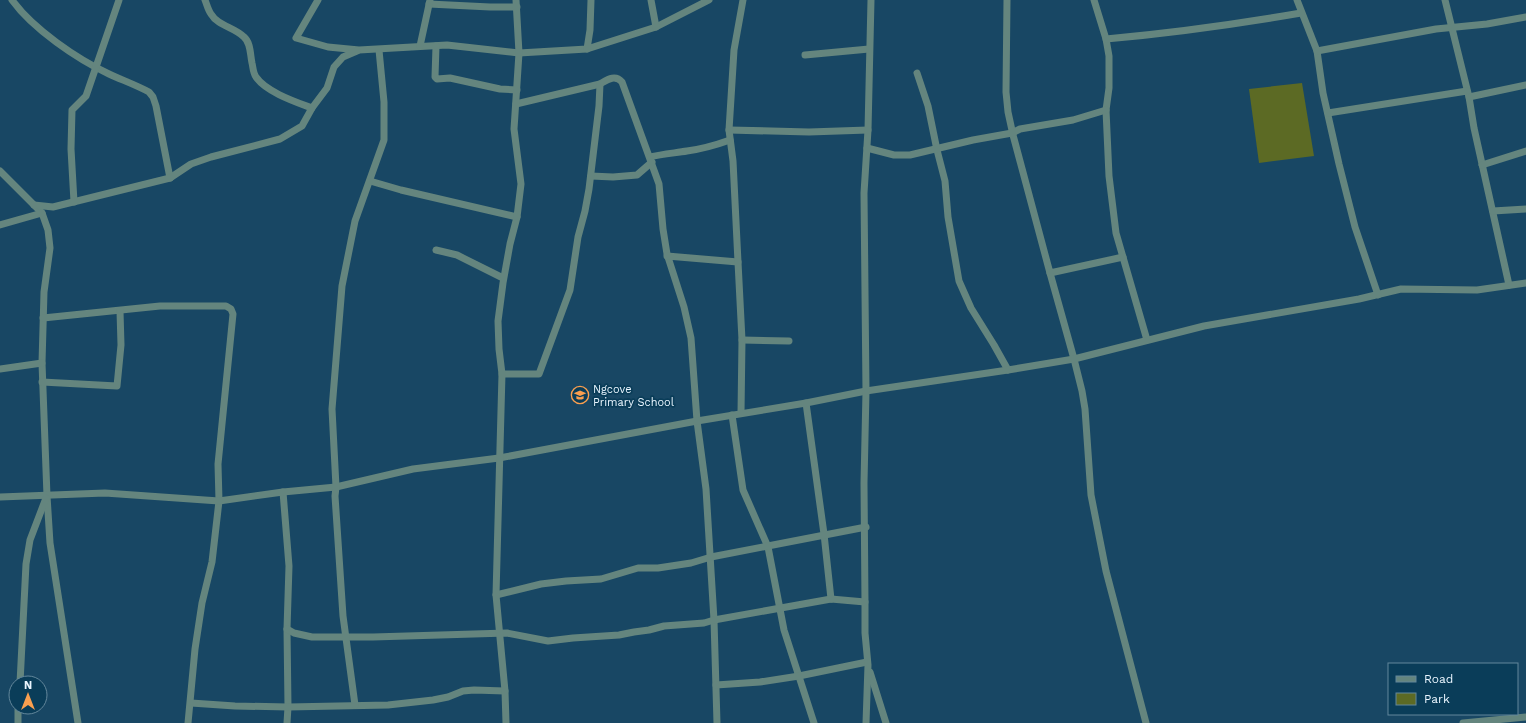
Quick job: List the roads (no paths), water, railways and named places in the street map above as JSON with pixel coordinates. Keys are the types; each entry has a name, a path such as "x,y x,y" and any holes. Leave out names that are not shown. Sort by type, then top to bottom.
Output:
{"street":[{"path":"12,0 40,30 78,57 97,68 149,92 153,97 170,178"},
{"path":"74,202 71,157 72,110 86,96 97,68 119,0"},
{"path":"205,0 215,20 238,32 247,41 254,72 262,85 288,99 312,108"},
{"path":"318,0 296,38 328,47 359,50 447,45 519,53 587,49 656,27 709,0"},
{"path":"587,49 590,30 591,0"},
{"path":"651,0 656,27"},
{"path":"741,413 742,340 733,161 729,130 734,50 742,0"},
{"path":"866,723 868,664 865,602 866,527 864,483 866,390 864,194 868,130 871,0"},
{"path":"1007,0 1006,92 1012,133 1074,359 1085,409 1089,477 1094,515 1106,571 1146,723"},
{"path":"1094,0 1106,39 1109,66 1109,88 1106,110 1111,197 1116,233 1147,340"},
{"path":"1297,0 1317,51 1328,113 1355,227 1378,295"},
{"path":"1445,0 1468,94 1508,285"},
{"path":"420,46 430,2 490,7 517,3 519,53 514,129 520,184 517,217 503,278 498,321 502,374 496,595 506,691 506,723"},
{"path":"1106,39 1151,35 1214,25 1249,22 1301,13"},
{"path":"1317,51 1451,27 1487,24 1526,17"},
{"path":"436,46 435,77 438,79 450,78 500,89 517,90"},
{"path":"805,55 869,49"},
{"path":"34,205 53,207 170,178 191,164 210,157 280,139 302,126 312,108 327,88 334,67 342,57 359,50"},
{"path":"355,705 345,636 335,496 336,487 332,408 342,286 352,235 384,140 384,102 380,50"},
{"path":"917,73 928,106 945,181 948,217 959,281 971,308 994,344 1008,370"},
{"path":"516,104 600,84 612,78 618,78 622,82 660,184 663,229 667,256 684,307 691,338 697,421 706,489 711,557 717,723"},
{"path":"502,374 539,374 570,290 578,237 585,212 591,176 600,84"},
{"path":"1328,113 1526,85"},
{"path":"867,148 886,154 901,156 916,154 973,140 1012,133 1020,129 1073,120 1106,110"},
{"path":"729,130 810,132 868,130"},
{"path":"591,176 613,177 637,175 651,159 666,153 704,148 730,140"},
{"path":"1482,165 1526,151"},
{"path":"0,171 42,213 48,230 50,248 44,292 42,363 47,496 50,543 78,723"},
{"path":"370,181 401,190 517,217"},
{"path":"1493,211 1526,209"},
{"path":"0,225 42,213"},
{"path":"436,250 457,255 503,278"},
{"path":"667,256 738,262"},
{"path":"1050,273 1123,257"},
{"path":"0,498 105,493 219,501 283,492 336,487 413,469 499,458 741,413 806,403 866,390 1074,359 1227,321 1378,295 1401,289 1477,290 1526,283"},
{"path":"43,318 160,306 226,306 231,309 233,314 218,464 219,501 212,562 203,596 195,649 188,723"},
{"path":"42,382 117,386 121,345 120,311"},
{"path":"742,340 789,341"},
{"path":"0,370 42,363"},
{"path":"806,403 824,534 831,599"},
{"path":"732,415 740,460 743,490 768,547 784,630 814,723"},
{"path":"283,492 289,552 287,723"},
{"path":"21,675 24,577 30,540 47,496"},
{"path":"496,595 541,584 601,579 638,568 658,568 691,563 711,557 866,527"},
{"path":"287,629 294,633 308,636 373,637 507,633 548,641 619,635 664,626 704,623 831,599 865,602"},
{"path":"716,685 760,682 868,664"},
{"path":"868,664 886,723"},
{"path":"191,703 288,707 388,705 433,700 448,697 463,691 506,691"},
{"path":"1464,723 1526,717"}],"place":[{"name":"Ngcove Primary School","path":"580,395"}]}
